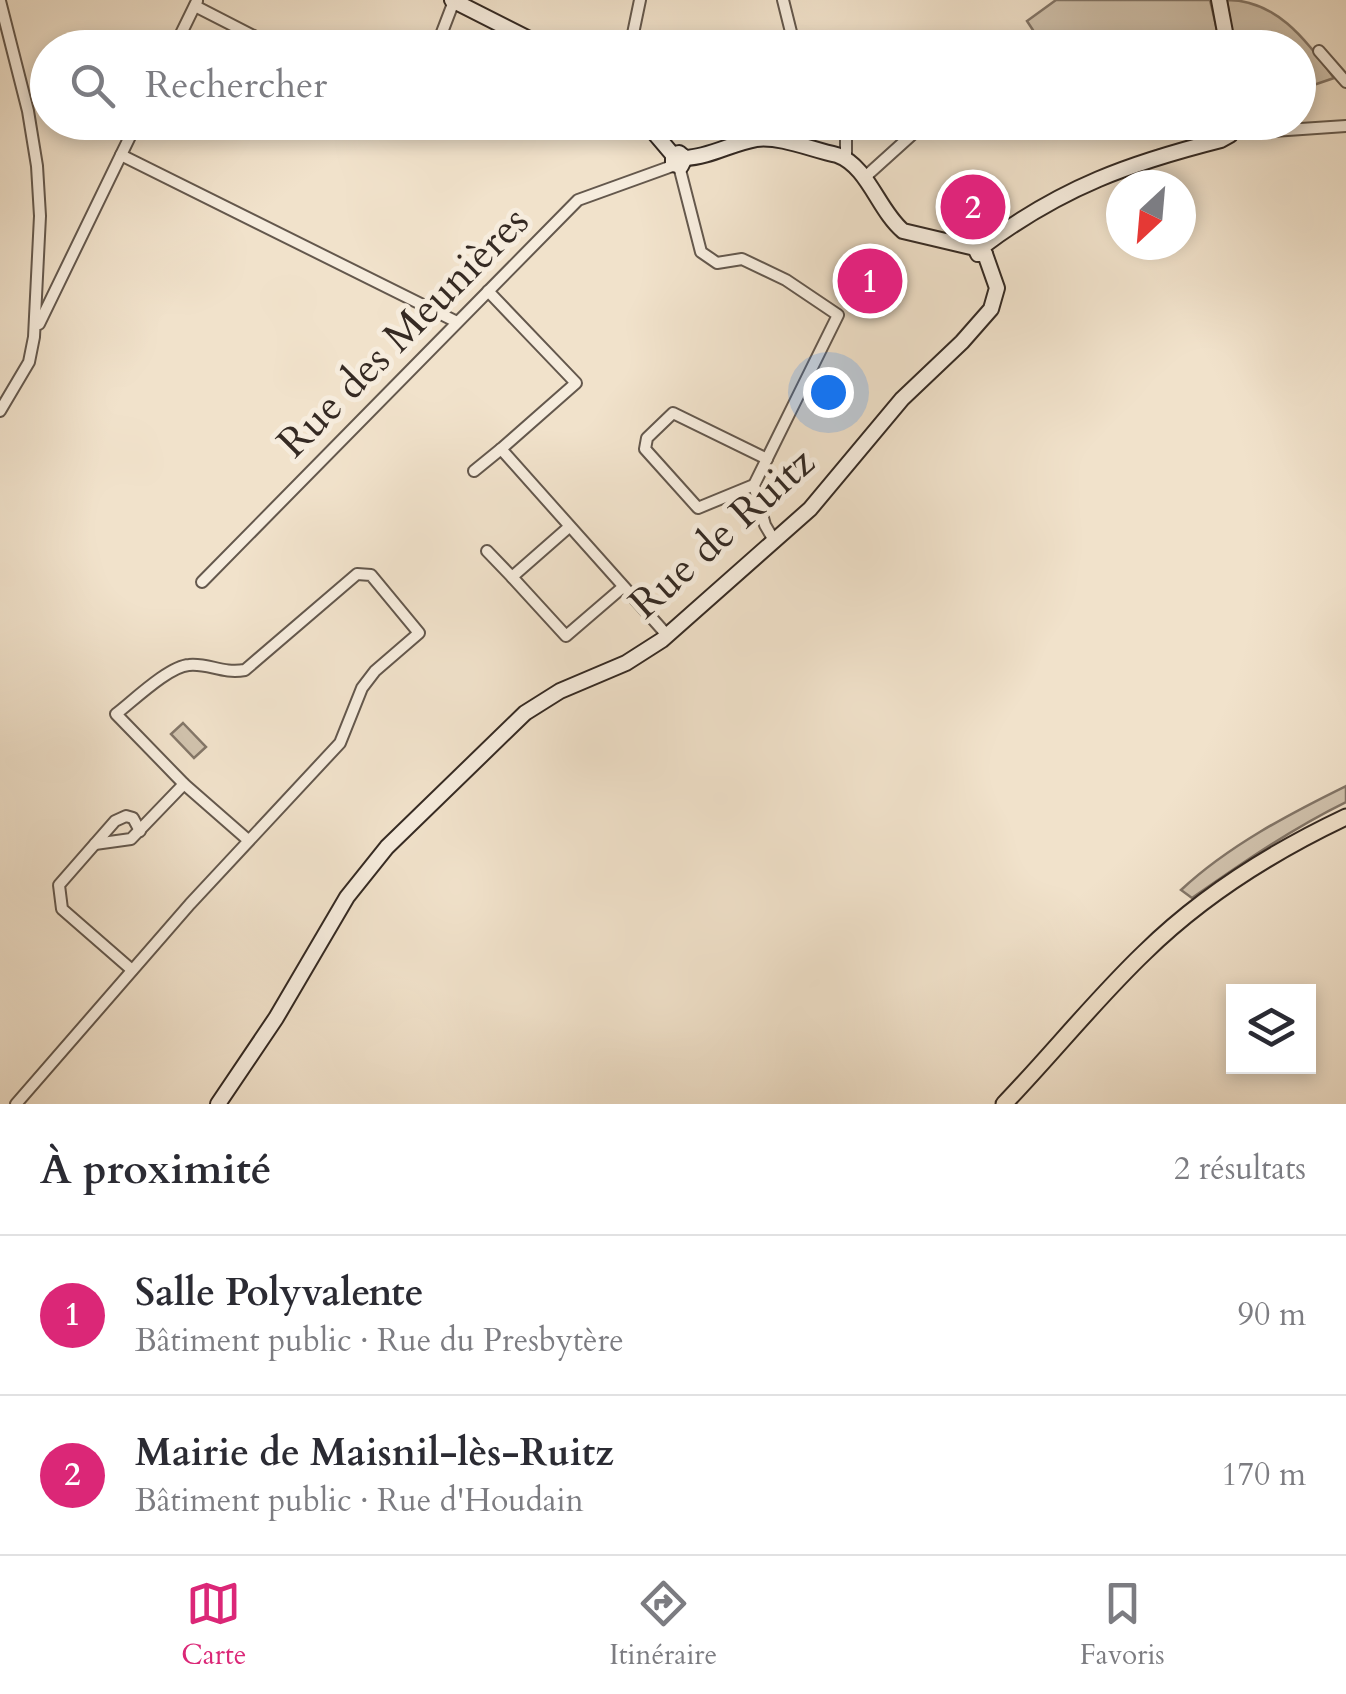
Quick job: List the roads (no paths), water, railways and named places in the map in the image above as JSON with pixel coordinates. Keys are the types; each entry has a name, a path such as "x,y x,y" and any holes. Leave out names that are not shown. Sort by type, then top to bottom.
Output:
{"main road":[{"path":"1004,1104 1146,951 1219,890 1284,846 1346,817"}],"street":[{"path":"442,30 453,0 512,30"},
{"path":"634,30 640,0"},
{"path":"783,0 790,30"},
{"path":"1219,0 1225,30"},
{"path":"0,1 30,124"},
{"path":"183,30 196,3 245,30"},
{"path":"1320,51 1346,82"},
{"path":"1316,128 1346,126"},
{"path":"0,411 29,362 34,337 40,190 32,140"},
{"path":"34,337 128,140"},
{"path":"660,140 678,161 701,252 717,264 742,258 786,280 838,316 754,486 765,524 775,542"},
{"path":"678,161 762,140"},
{"path":"770,140 846,158 902,231 982,248 1037,208 1082,184 1158,156 1221,140"},
{"path":"846,140 846,158"},
{"path":"864,178 906,140"},
{"path":"121,155 456,322"},
{"name":"Rue des Meunières","path":"202,582 578,200 678,161"},
{"name":"Rue de Ruitz","path":"218,1104 276,1018 347,896 386,847 525,713 560,690 626,663 667,635 775,542 842,474 902,399 962,342 991,309 997,288 982,248"},
{"path":"474,471 576,383 488,292"},
{"path":"754,486 698,508 645,449 646,438 674,413 767,459"},
{"path":"501,450 667,635"},
{"path":"512,577 569,526"},
{"path":"487,551 566,636 623,587"},
{"path":"16,1104 248,840 340,743 362,688 419,633 371,574 357,574 244,670 228,673 193,664 178,667 116,714 184,784 248,840"},
{"path":"94,844 131,839 184,784"},
{"path":"132,970 62,909 60,885 115,821 126,816 138,823 140,831"}],"place":[{"name":"Mairie de Maisnil-lès-Ruitz","path":"973,207"},
{"name":"Salle Polyvalente","path":"870,281"}]}
